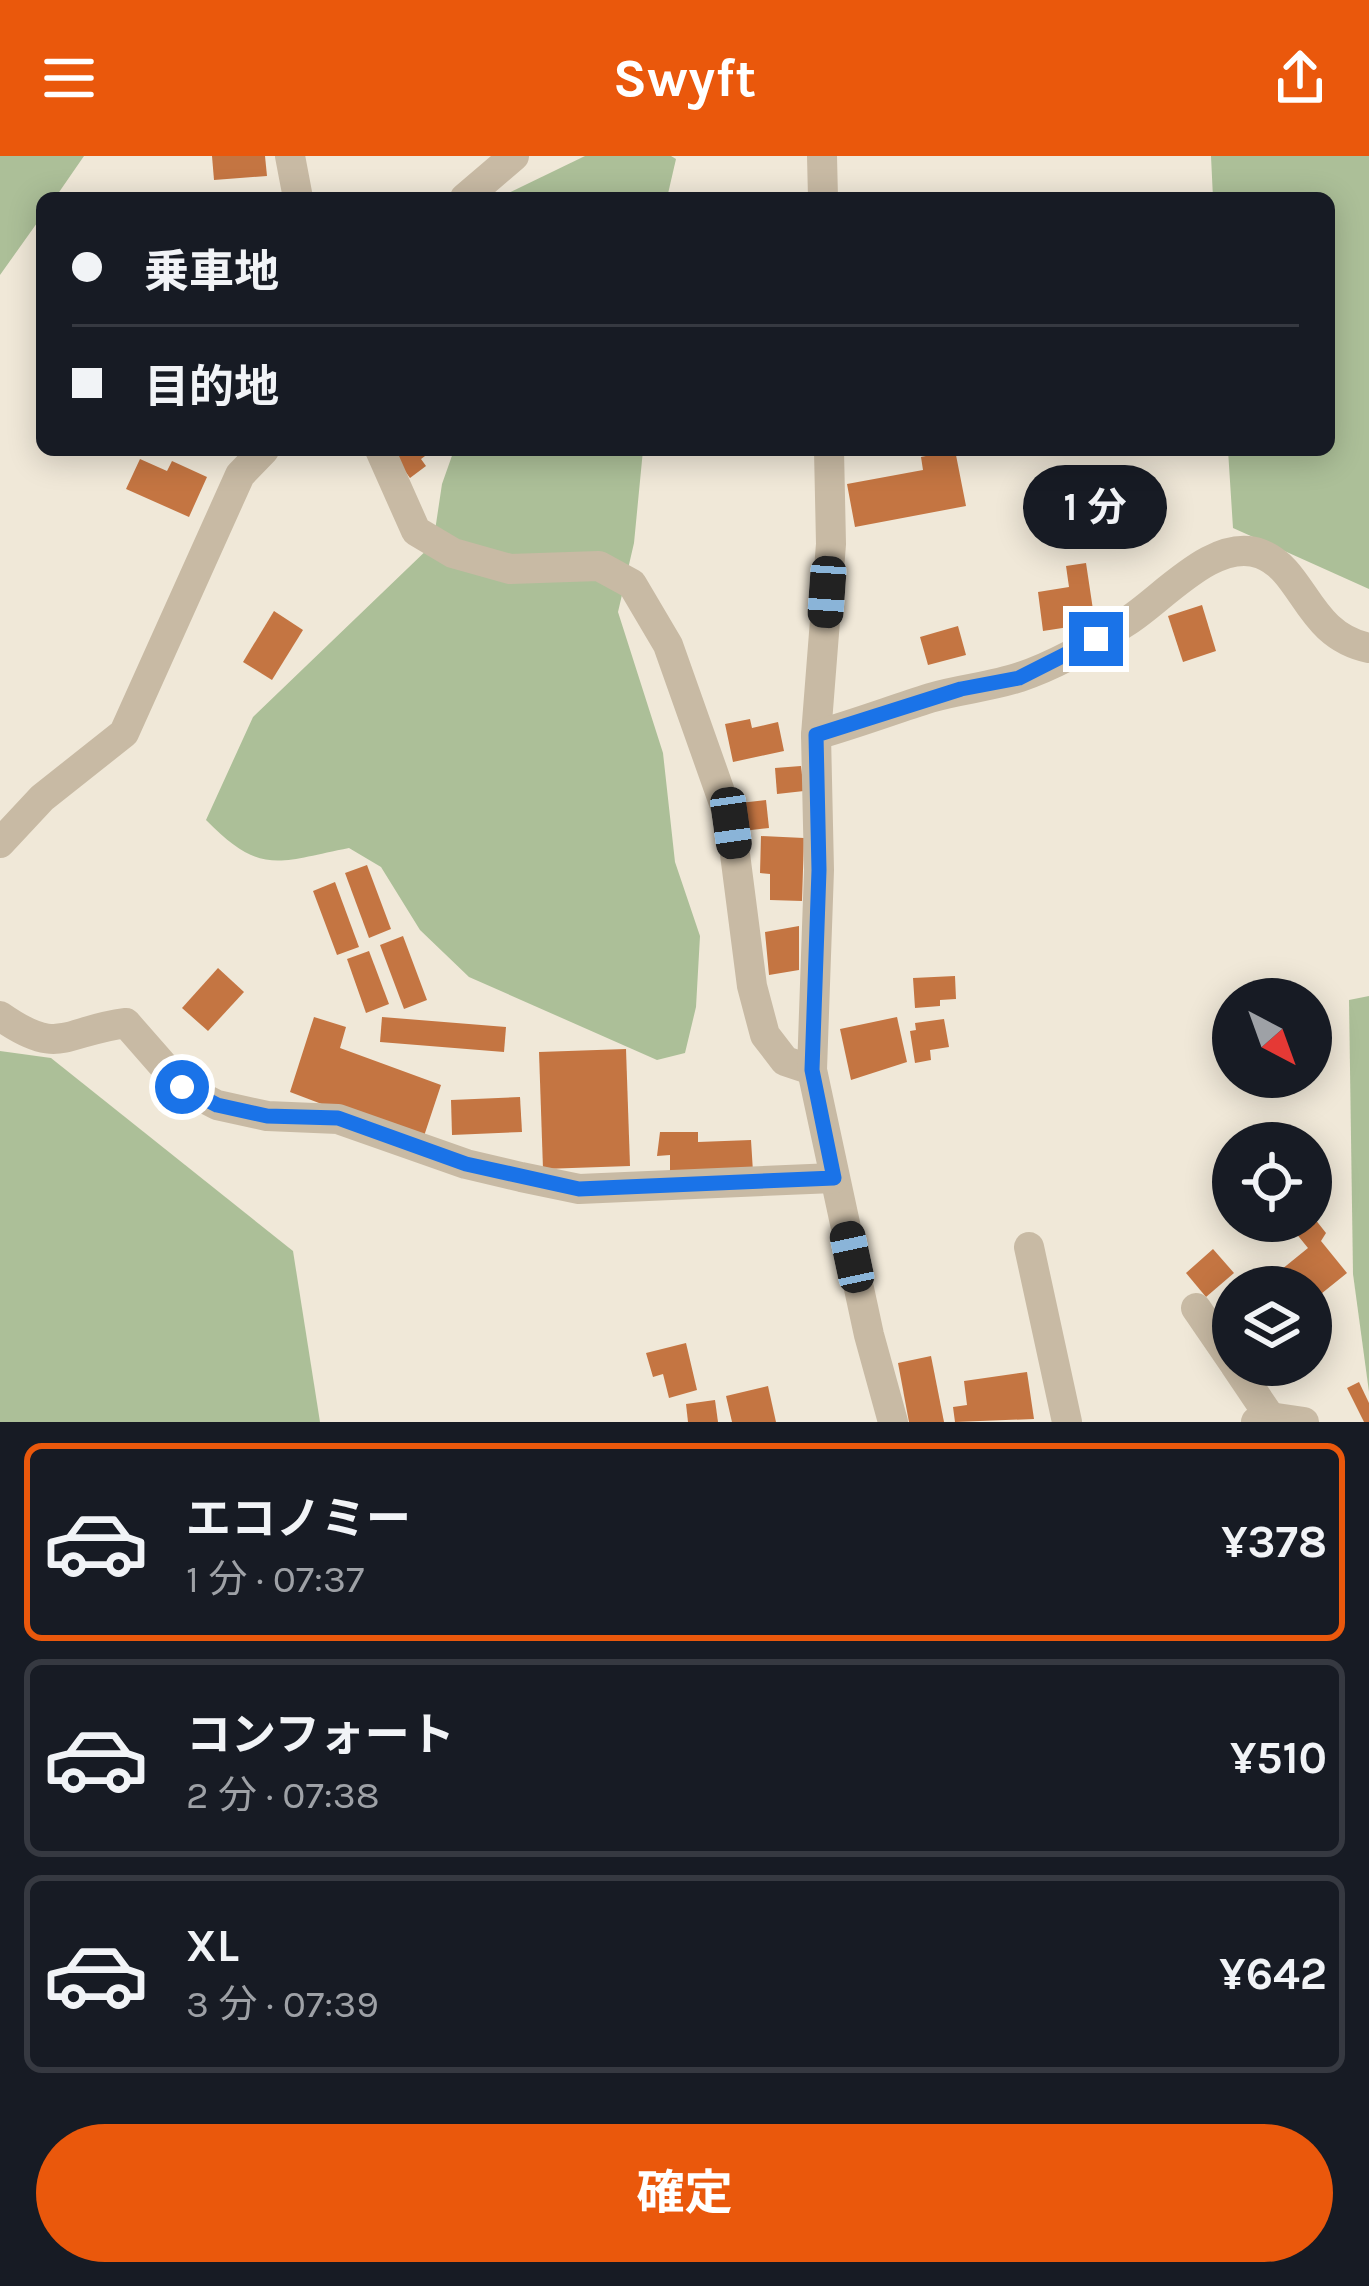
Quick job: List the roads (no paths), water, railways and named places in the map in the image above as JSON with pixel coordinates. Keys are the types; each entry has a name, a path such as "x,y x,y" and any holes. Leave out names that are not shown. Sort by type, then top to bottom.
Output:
{"street":[{"path":"290,156 297,192"},
{"path":"472,192 514,156"},
{"path":"822,156 823,192"},
{"path":"0,843 42,798 124,734 240,475 258,456"},
{"path":"383,456 416,531 453,553 510,569 599,566 632,584 668,645 731,823 752,986 765,1035 784,1061 812,1070"},
{"path":"829,456 831,544 816,735 819,870 812,1070 893,1422"},
{"path":"816,735 961,689 1019,678 1122,625 1193,572 1231,552 1262,554 1285,574 1328,628 1341,639 1369,649"},
{"path":"0,1016 28,1036 53,1043 99,1026 126,1023 182,1087 217,1105 267,1116 338,1118 466,1164 579,1189 834,1178"},
{"path":"1029,1247 1066,1422"},
{"path":"1196,1308 1212,1332"},
{"path":"1245,1386 1263,1420 1304,1422"}]}
